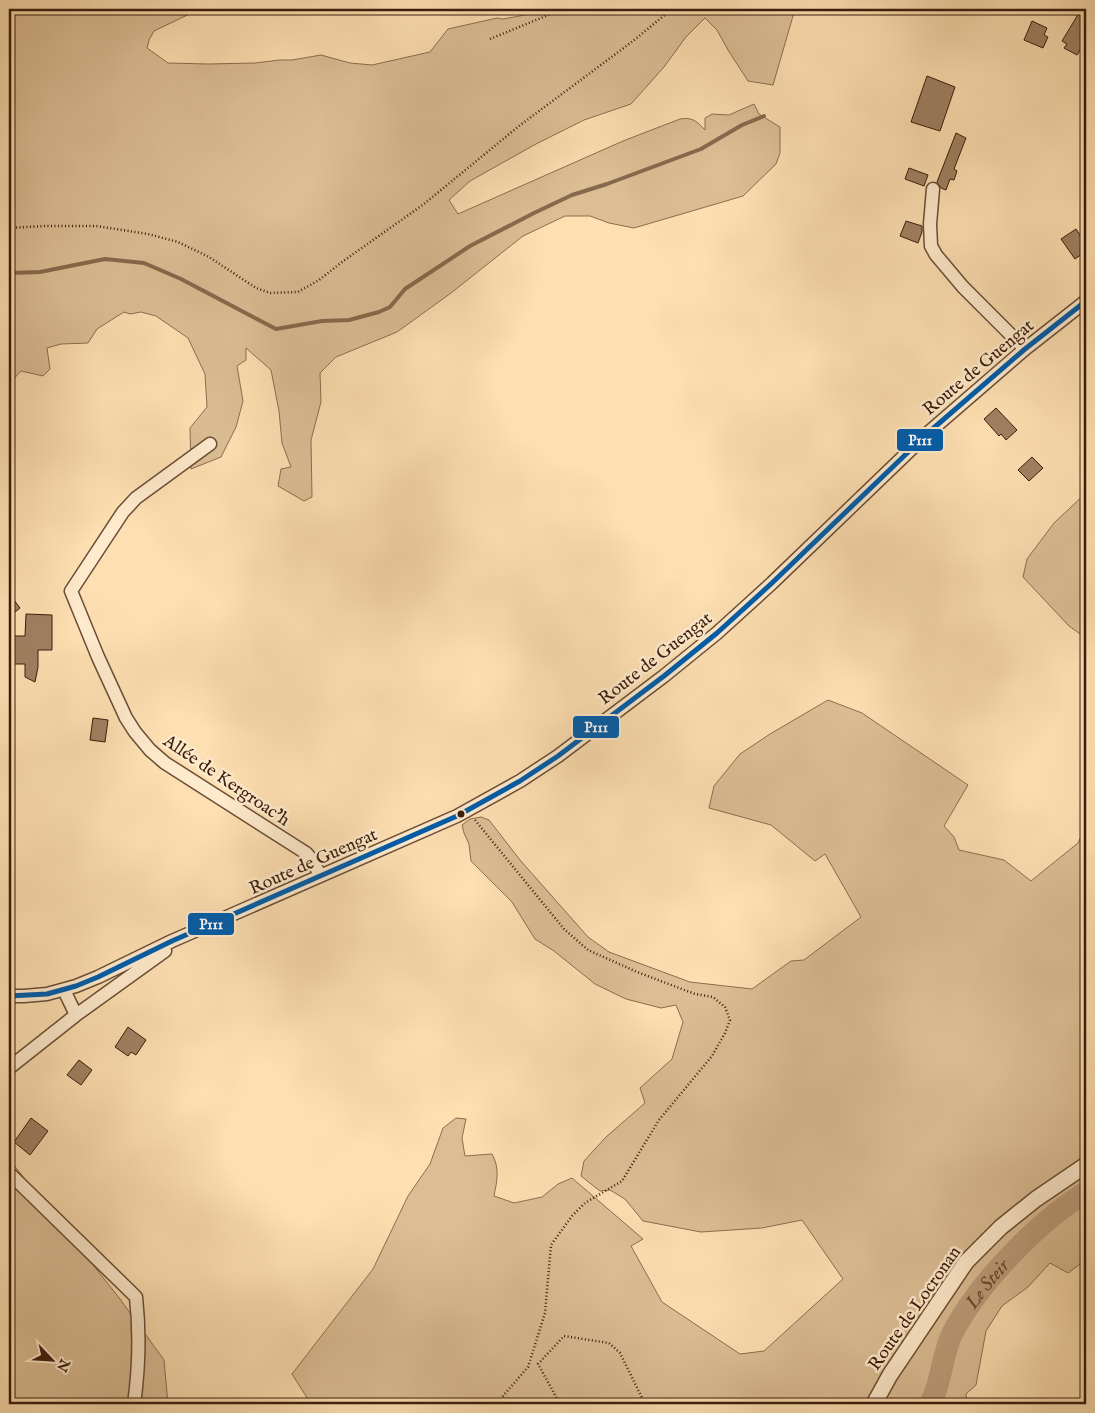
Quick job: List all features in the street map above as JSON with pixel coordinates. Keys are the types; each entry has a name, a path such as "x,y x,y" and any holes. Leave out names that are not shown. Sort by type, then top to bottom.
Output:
{"street":[{"path":"933,189 930,224 931,246 963,287 1025,349"},
{"name":"Route de Guengat","path":"9,996 35,995 64,990 98,977 172,941 395,844 467,810 520,781 558,756 688,656 772,583 838,517 928,432 1025,349 1086,301"},
{"name":"Allée de Kergroac'h","path":"210,444 136,498 123,512 72,592 98,657 126,718 142,741 165,763 306,853 320,876"},
{"path":"9,1068 76,1015 166,951 172,941"},
{"path":"64,990 76,1015"},
{"name":"Route de Locronan","path":"874,1404 890,1374 966,1262 1001,1227 1036,1199 1086,1165"},
{"path":"9,1173 132,1290 136,1297 139,1327 134,1404"}],"path":[{"path":"490,39 563,9"},
{"path":"9,228 96,226 148,234 178,242 209,257 256,288 270,293 298,292 319,280 424,204 519,126 633,41 672,9"},
{"path":"467,810 564,929 588,950 695,994 713,997 725,1007 730,1020 712,1056 659,1120 622,1181 585,1203 572,1216 551,1245 544,1313 528,1367 502,1396 498,1404"},
{"path":"560,1404 538,1364 564,1336 609,1344 614,1348 620,1353 646,1404"}],"shaded area":[{"path":"9,9 62,9 63,15 70,9 200,9 154,31 147,48 168,63 255,63 321,55 350,63 372,65 430,52 448,29 497,18 503,19 541,12 545,9 795,9 773,85 748,81 717,30 705,18 686,37 664,67 631,104 584,120 536,144 470,181 449,200 458,214 623,141 680,119 694,120 705,130 705,118 712,114 729,115 754,104 759,114 780,127 780,153 776,164 743,196 634,228 609,223 590,216 565,216 523,236 451,293 397,332 336,357 320,373 321,402 311,440 312,497 304,501 278,486 281,469 291,467 282,443 279,411 271,370 246,348 246,360 237,366 243,401 236,427 221,457 191,469 190,428 207,407 205,374 188,338 156,316 141,312 130,314 124,312 97,329 88,343 61,344 47,348 50,369 43,376 21,371 9,384"},
{"path":"1086,493 1086,638 1069,626 1023,577 1027,559 1054,523"},
{"path":"828,700 862,713 968,785 944,826 954,837 959,850 1004,860 1031,881 1078,843 1086,826 1086,1257 1083,1262 1068,1273 1050,1263 1028,1287 1002,1306 986,1331 976,1385 966,1394 967,1404 311,1404 292,1374 373,1269 408,1196 430,1164 443,1128 456,1118 466,1119 462,1138 465,1156 492,1154 495,1159 497,1180 494,1196 514,1203 542,1197 558,1184 572,1178 643,1239 631,1246 662,1302 740,1354 764,1351 843,1279 802,1220 762,1228 701,1232 643,1221 625,1199 610,1190 600,1191 581,1176 584,1161 606,1137 645,1103 640,1088 672,1059 683,1022 676,1005 661,1008 626,999 595,984 554,951 535,939 512,902 471,861 469,844 462,825 470,819 481,817 489,820 520,860 588,937 609,952 690,982 752,989 791,961 804,960 861,917 825,854 815,861 771,825 709,808 714,786 740,754"},
{"path":"9,1159 120,1299 164,1360 168,1404 9,1404"}],"building":[{"path":"1079,13 1086,17 1086,40 1077,55 1064,48 1067,44 1062,41"},
{"path":"1032,21 1047,28 1044,35 1048,37 1043,48 1024,40"},
{"path":"927,76 955,87 940,131 911,122"},
{"path":"956,133 966,138 954,169 957,171 954,180 950,179 946,190 941,188 937,182"},
{"path":"909,168 928,175 924,186 905,179"},
{"path":"906,221 922,226 918,243 900,236"},
{"path":"1076,229 1086,244 1086,251 1075,259 1061,239"},
{"path":"996,408 1017,430 1006,440 1001,434 999,436 984,419"},
{"path":"1032,457 1043,468 1029,481 1018,470"},
{"path":"14,600 20,608 9,617 9,605"},
{"path":"26,614 52,615 52,650 38,650 38,667 35,682 25,677 25,664 9,664 9,636 25,636"},
{"path":"93,718 108,720 105,742 90,740"},
{"path":"128,1027 146,1040 136,1055 131,1052 128,1056 115,1047"},
{"path":"79,1060 92,1070 81,1085 67,1075"},
{"path":"31,1118 48,1131 30,1155 14,1142"}],"waterway":[{"path":"9,273 40,272 105,259 144,263 181,279 276,329 322,321 349,320 390,307 405,289 470,246 534,213 572,195 701,149 742,125 764,116"},
{"name":"Le Steir","path":"930,1404 937,1387 949,1340 978,1293 994,1273 1030,1236 1049,1219 1086,1192"}],"transit line":[{"name":"P111","path":"9,996 47,994 76,986 98,977 172,941 457,816 520,781 558,756 664,676 717,633 772,583 929,432 1025,349 1086,301"}]}
